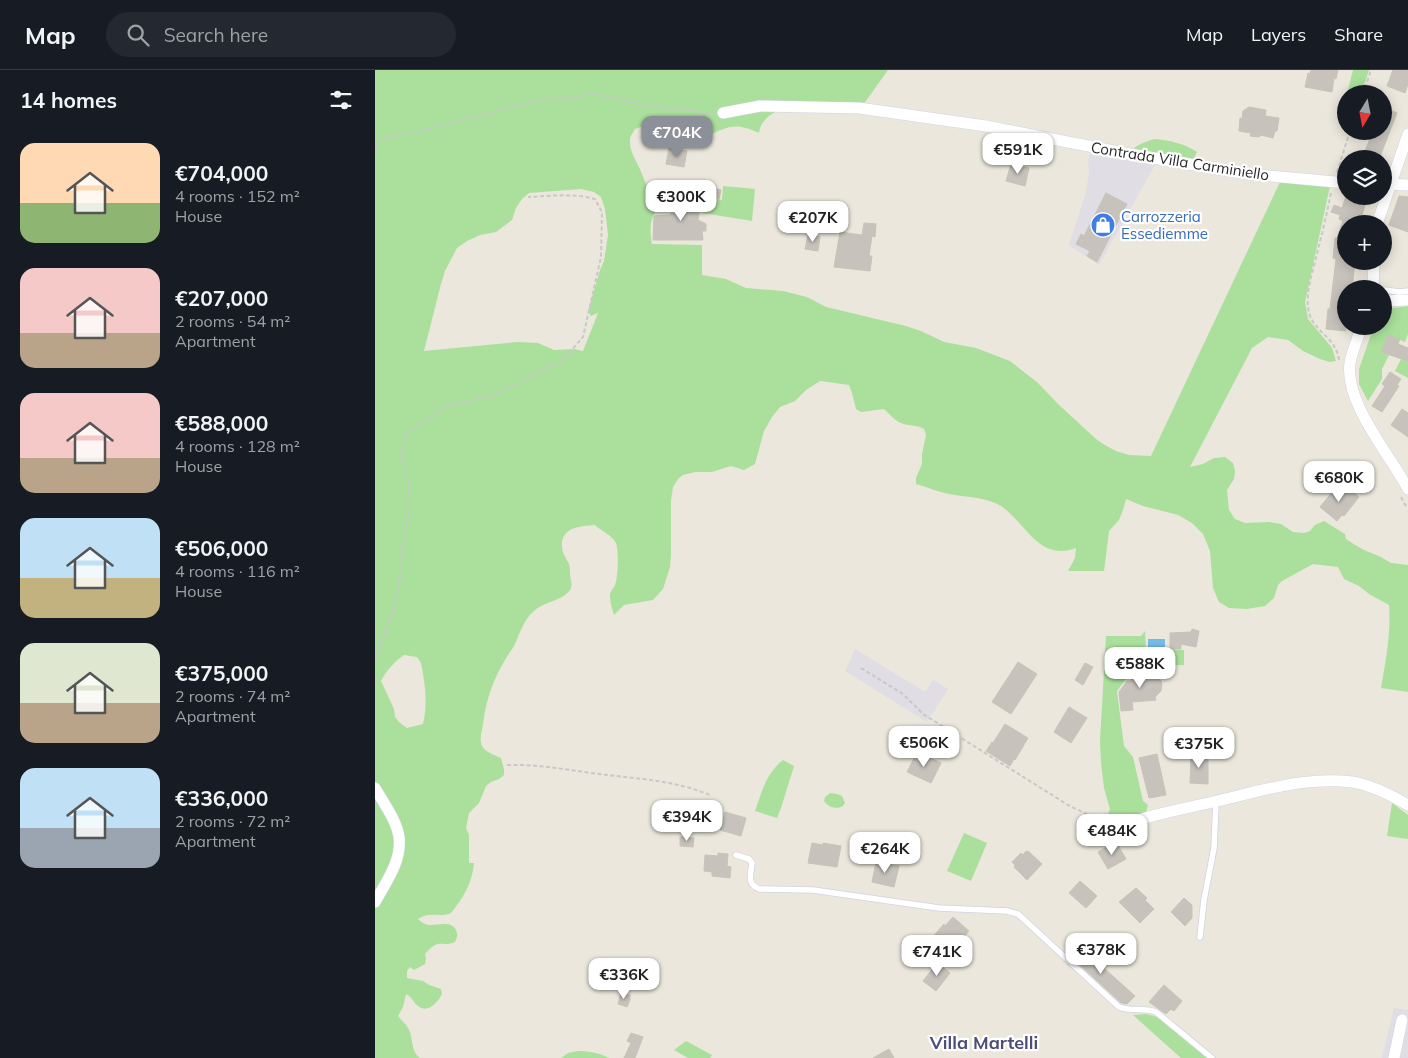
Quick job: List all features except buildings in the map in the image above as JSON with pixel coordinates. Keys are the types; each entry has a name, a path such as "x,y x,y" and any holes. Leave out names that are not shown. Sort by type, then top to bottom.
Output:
{"street":[{"name":"Contrada Villa Carminiello","path":"723,114 760,106 859,108 986,126 1124,153 1248,174 1337,183"},
{"path":"1392,172 1408,134"},
{"path":"1392,184 1408,185"},
{"path":"1392,301 1408,300"},
{"path":"1359,335 1350,362 1350,384 1358,407 1408,489"},
{"path":"1109,826 1304,782 1318,781 1362,784 1391,795 1408,805"},
{"path":"375,788 392,818 399,836 399,849 394,868 375,902"},
{"path":"1394,1058 1402,1020"}],"lane":[{"path":"1392,291 1408,291"},
{"path":"1201,937 1204,900 1214,848 1216,802"},
{"path":"736,854 749,859 752,863 751,884 755,888 813,890 939,908 1007,911 1018,914 1119,1007 1157,1012 1212,1058"}],"path":[{"path":"1366,85 1371,70"},
{"path":"375,154 379,139 426,130 534,100 598,94 647,106 723,114"},
{"path":"1333,183 1348,140"},
{"path":"375,660 393,612 409,514 408,481 402,458 406,434 447,406 494,395 563,360 583,337 601,257 602,212 595,199 587,197 528,198"},
{"path":"861,668 903,694 923,714 1069,806 1109,826"},
{"path":"507,765 544,766 653,780 681,785 712,796"}],"shaded area":[{"path":"1090,154 1155,165 1099,265 1069,245 1086,192"},
{"path":"855,649 925,692 933,680 948,689 927,722 845,671"},
{"path":"1394,1008 1408,1010 1408,1058 1382,1058"}],"green space":[{"path":"375,70 888,70 863,105 775,112 764,121 759,133 747,128 732,127 704,137 689,135 661,126 645,126 635,129 630,139 631,149 656,211 651,223 652,244 702,245 702,275 726,279 746,288 783,291 807,297 826,307 906,326 944,342 976,348 1010,361 1038,383 1096,439 1116,451 1129,455 1151,456 1280,182 1330,186 1305,302 1308,319 1332,348 1336,361 1330,362 1320,359 1303,351 1288,340 1268,337 1252,348 1190,467 1203,464 1214,458 1225,457 1233,463 1234,479 1227,490 1229,510 1235,519 1245,523 1269,522 1281,524 1293,532 1304,533 1324,521 1345,534 1346,539 1364,550 1391,563 1408,565 1408,692 1381,688 1389,636 1389,605 1344,579 1338,567 1313,564 1282,581 1278,585 1274,598 1265,606 1247,609 1229,608 1219,602 1213,588 1210,551 1203,534 1192,523 1178,515 1143,506 1126,499 1119,520 1109,531 1104,571 1068,571 1075,558 1076,548 1063,551 1052,550 1043,545 1034,539 1010,513 995,503 945,493 916,484 916,478 922,464 926,435 924,429 898,422 884,409 861,412 856,409 849,385 820,381 806,390 795,401 780,407 772,417 764,431 755,464 744,470 731,466 712,472 695,472 683,475 678,479 673,487 671,500 670,567 663,589 653,600 624,605 614,615 610,596 617,577 618,558 616,543 595,525 573,529 565,535 562,549 569,565 571,588 567,594 542,605 531,614 497,675 488,698 481,743 491,754 501,758 504,775 486,786 479,803 469,813 466,828 469,835 469,863 474,863 469,883 460,901 451,913 427,915 418,919 428,925 451,925 456,930 457,935 455,942 437,944 430,949 425,954 425,964 414,970 410,967 407,971 407,978 423,981 441,989 442,994 432,1006 425,1009 418,1006 406,994 403,1007 398,1016 408,1028 413,1048 420,1058 375,1058","holes":["581,189 594,192 601,197 605,209 608,235 604,261 588,311 591,316 598,313 583,351 574,349 554,350 538,343 517,342 424,351 445,271 457,248 480,235 496,232 512,220 516,208 529,193","404,655 417,657 421,663 425,693 423,724 407,728 395,717 394,709 381,681 391,667"]},
{"path":"1353,70 1369,70 1364,85 1349,85"},
{"path":"1155,139 1187,146 1197,152 1188,170 1180,169 1174,164 1132,150 1143,143"},
{"path":"723,186 755,189 752,221 703,213 705,197 722,200"},
{"path":"1408,306 1408,334 1405,342 1388,335 1392,335 1392,308"},
{"path":"1371,335 1388,335 1381,352 1389,355 1382,369 1382,379 1368,401 1359,384 1359,369"},
{"path":"1401,359 1408,361 1408,378 1395,371"},
{"path":"1145,631 1146,649 1184,650 1184,665 1131,666 1131,679 1126,679 1117,691 1124,746 1133,757 1143,801 1148,805 1146,812 1115,823 1108,814 1110,809 1104,788 1101,763 1100,741 1106,636 1141,636"},
{"path":"783,760 794,766 777,818 755,811 762,790 772,771"},
{"path":"830,793 842,796 845,803 843,806 835,808 824,801 825,797"},
{"path":"1392,803 1408,815 1408,839 1387,836"},
{"path":"964,833 987,843 971,881 947,871"},
{"path":"1146,1014 1157,1017 1207,1058 1181,1058 1133,1015"},
{"path":"686,1041 712,1055 710,1058 688,1058 674,1050"},
{"path":"587,1051 609,1058 561,1058 568,1053"}],"water":[{"path":"1148,639 1165,639 1165,648 1148,648"}],"place":[{"name":"Carrozzeria Essediemme","path":"1103,225"}],"district":[{"name":"Villa Martelli","path":"984,1042"}]}
